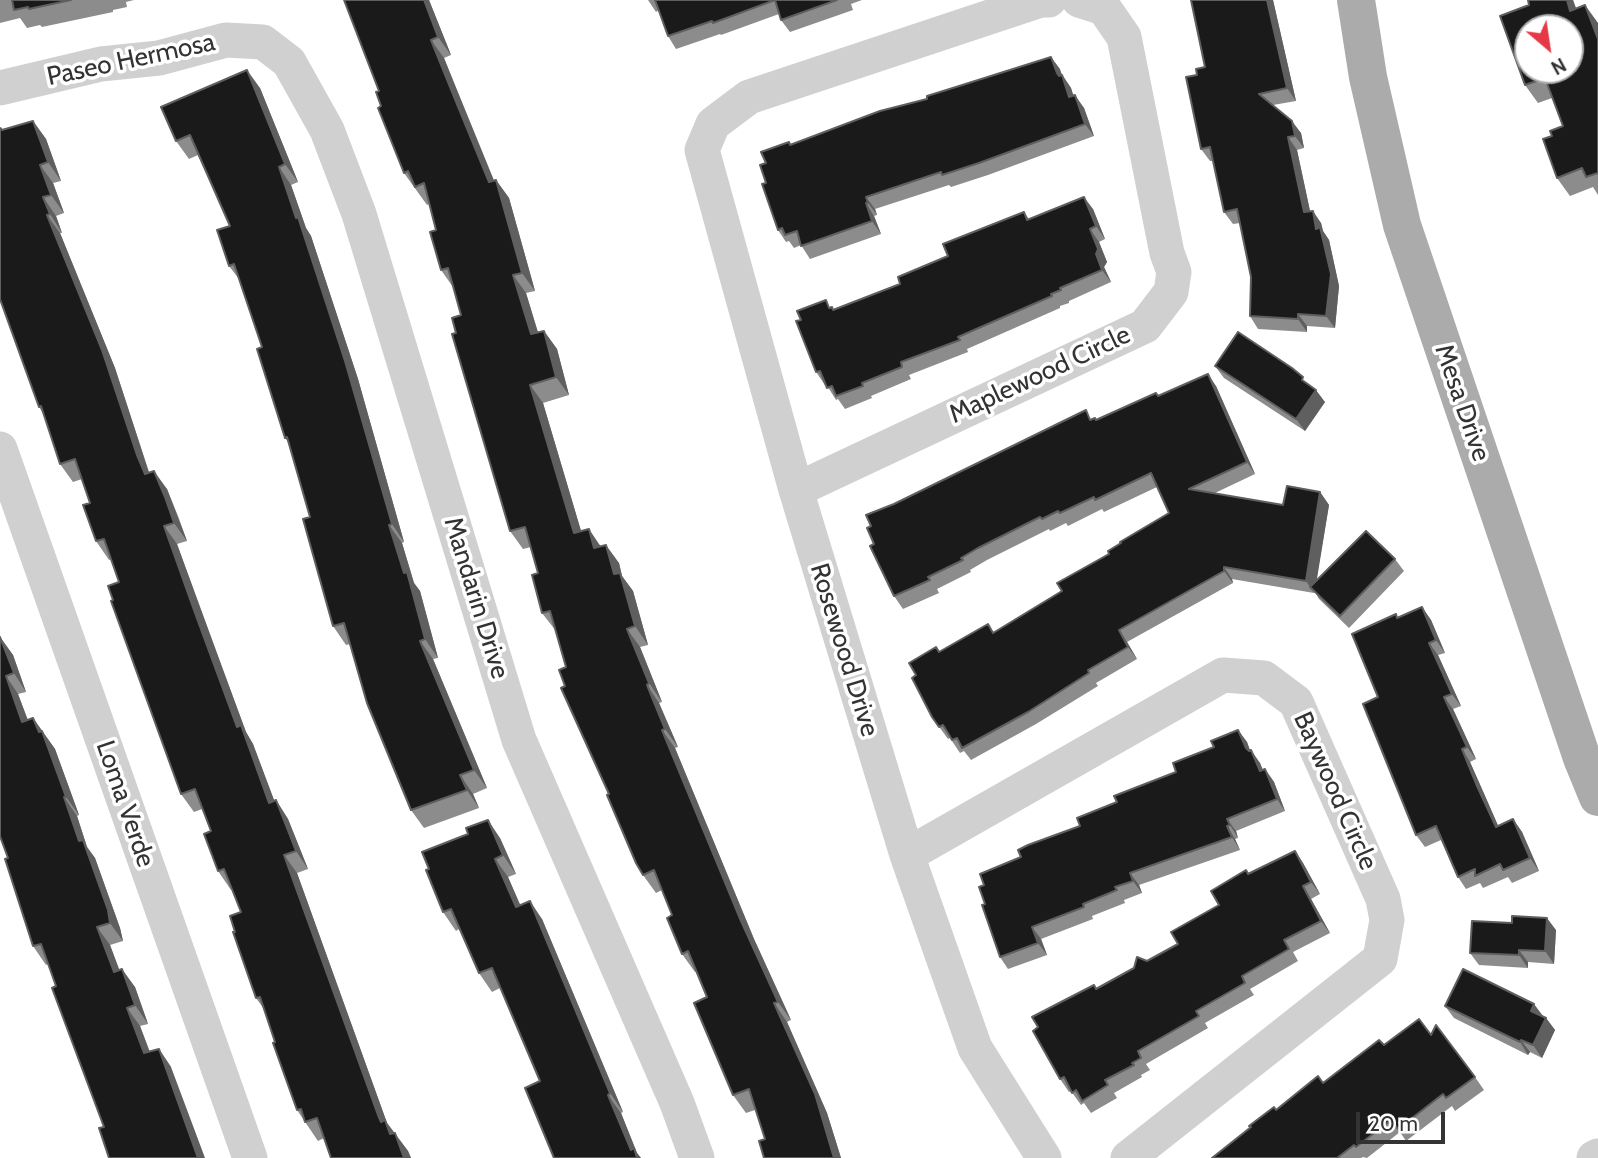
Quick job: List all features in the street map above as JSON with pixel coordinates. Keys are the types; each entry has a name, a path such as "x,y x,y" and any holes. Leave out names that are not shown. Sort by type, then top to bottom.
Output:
{"main road":[{"name":"Mesa Drive","path":"1356,0 1368,77 1402,225 1582,758 1598,797"}],"street":[{"name":"Rosewood Drive","path":"1044,1158 975,1048 907,855 796,490 702,150 713,124 750,97 1041,0 1049,0"},
{"name":"Maplewood Circle","path":"796,490 1145,326 1171,292 1174,272 1167,253 1124,37 1104,9 1079,0"},
{"name":"Paseo Hermosa","path":"0,88 101,64 159,58 226,40 263,42"},
{"name":"Mandarin Drive","path":"263,42 289,62 327,130 359,214 519,740 677,1103 697,1158"},
{"name":"Loma Verde","path":"0,449 250,1158"},
{"name":"Baywood Circle","path":"907,855 1223,675 1264,678 1296,702 1383,898 1387,920 1380,959 1128,1158"}],"building":[{"path":"12,0 71,0 14,10"},
{"path":"344,0 424,0 438,37 431,40 489,182 496,180 522,273 513,275 531,334 544,331 556,377 530,385 574,533 589,529 594,548 606,545 614,574 620,573 635,626 627,629 665,729 662,730 741,921 778,1002 774,1003 815,1094 834,1158 764,1158 759,1141 765,1139 749,1089 733,1095 694,1003 707,997 688,951 682,954 667,918 672,915 654,870 643,875 636,863 607,795 609,794 561,688 565,686 559,670 566,667 550,611 542,613 532,575 538,573 525,527 510,531 452,334 456,333 452,318 461,315 448,268 441,270 430,232 436,230 424,183 415,187 408,171 404,173 378,108 381,106 376,92 379,91"},
{"path":"655,0 775,0 668,36"},
{"path":"775,0 837,0 781,20"},
{"path":"1191,0 1267,0 1287,88 1259,94 1292,121 1295,136 1288,137 1304,212 1313,211 1316,229 1320,227 1331,274 1326,316 1298,314 1298,319 1250,316 1251,277 1237,209 1224,212 1210,147 1201,149 1186,77 1197,75 1196,69 1205,67"},
{"path":"1528,0 1567,0 1570,11 1585,5 1598,39 1598,173 1586,177 1582,168 1557,178 1543,139 1552,136 1550,131 1563,126 1547,84 1584,84 1584,14 1514,14 1514,55 1500,16 1529,5"},
{"path":"1051,57 1057,73 1062,75 1069,97 1075,95 1085,124 979,163 942,175 941,172 866,197 872,221 801,246 797,231 785,235 782,228 778,230 762,184 766,183 760,165 766,163 761,152 789,142 790,145 880,111 927,99 927,96"},
{"path":"247,70 285,164 279,167 345,361 392,524 389,525 404,573 407,572 425,639 420,641 474,770 460,775 467,790 411,810 367,703 344,623 333,626 303,519 310,517 287,437 285,438 257,349 262,347 234,264 229,266 217,230 230,226 190,135 176,141 161,107"},
{"path":"33,121 48,162 40,165 51,195 43,197 50,214 47,215 102,350 137,455 145,474 154,471 165,497 174,523 164,526 195,613 237,727 241,725 269,803 276,800 296,851 284,855 378,1115 381,1122 385,1120 390,1134 395,1133 404,1158 331,1158 317,1118 305,1122 301,1109 297,1110 260,997 256,998 233,932 230,916 241,912 224,869 218,871 204,834 211,831 195,789 181,794 111,601 113,600 108,586 119,582 104,539 96,541 83,505 90,503 75,459 60,464 0,299 0,128 2,130"},
{"path":"1084,197 1096,226 1090,229 1102,270 1060,288 1061,290 1051,294 1052,296 958,337 960,340 901,362 902,367 862,383 863,386 836,396 832,386 827,388 820,371 816,372 796,321 801,320 797,311 826,300 829,308 832,307 833,310 900,284 898,277 948,256 943,244 1024,212 1027,220"},
{"path":"1238,332 1292,368 1316,390 1296,419 1215,366"},
{"path":"1208,374 1247,462 1189,489 1283,505 1287,486 1320,492 1306,581 1224,567 1224,571 1119,630 1128,647 1088,670 1089,673 1028,712 962,748 957,738 952,740 943,725 939,727 932,717 912,678 916,675 909,663 936,647 939,652 988,624 993,633 1062,591 1057,583 1109,554 1108,551 1120,542 1169,513 1151,473 1095,500 1094,497 1060,513 1058,511 1042,519 1040,517 978,548 961,558 963,560 928,577 930,580 894,596 870,546 874,544 867,528 871,526 866,515 894,504 1086,410 1090,420 1096,420 1156,393 1158,396"},
{"path":"1366,531 1395,559 1340,616 1310,587"},
{"path":"1422,607 1436,640 1429,643 1452,694 1444,697 1467,747 1462,749 1477,786 1496,827 1513,819 1530,858 1503,870 1500,864 1475,876 1475,869 1458,877 1436,826 1416,835 1363,704 1378,697 1352,634 1396,614 1397,618"},
{"path":"0,637 14,673 6,676 22,722 33,718 39,732 42,731 79,841 83,840 108,910 110,923 97,927 114,972 122,969 135,1005 127,1008 144,1053 159,1049 198,1158 109,1158 99,1128 104,1127 52,988 56,986 41,944 33,946 0,836"},
{"path":"1238,730 1260,771 1265,769 1277,799 1227,819 1232,837 1130,873 1133,881 1115,887 1117,890 1083,904 1084,907 1032,927 1038,943 1000,957 982,905 985,904 979,887 984,885 980,874 1021,857 1018,850 1028,845 1080,826 1077,818 1117,802 1114,796 1176,772 1173,763 1214,747 1211,741"},
{"path":"488,820 503,855 495,859 516,907 530,901 610,1093 608,1095 631,1150 634,1148 637,1158 554,1158 525,1088 540,1081 492,968 479,973 451,909 443,912 426,870 429,869 422,852 468,834 466,828"},
{"path":"1295,851 1311,882 1303,886 1321,921 1284,940 1289,949 1242,976 1245,983 1196,1011 1199,1016 1138,1051 1141,1058 1132,1063 1134,1065 1105,1080 1108,1085 1082,1101 1076,1090 1072,1093 1064,1077 1060,1079 1033,1031 1038,1027 1032,1017 1094,985 1096,989 1134,968 1137,957 1147,961 1178,944 1171,932 1219,905 1211,891 1246,870 1248,874"},
{"path":"1512,916 1547,918 1545,951 1519,950 1519,955 1470,953 1472,921 1512,923"},
{"path":"1463,969 1534,1004 1531,1011 1546,1018 1533,1045 1521,1040 1520,1042 1445,1006"},
{"path":"1419,1019 1431,1035 1436,1025 1475,1077 1446,1098 1443,1094 1398,1129 1391,1120 1337,1158 1212,1158 1251,1127 1249,1126 1274,1107 1276,1110 1318,1076 1323,1083 1379,1040 1384,1045"}]}
